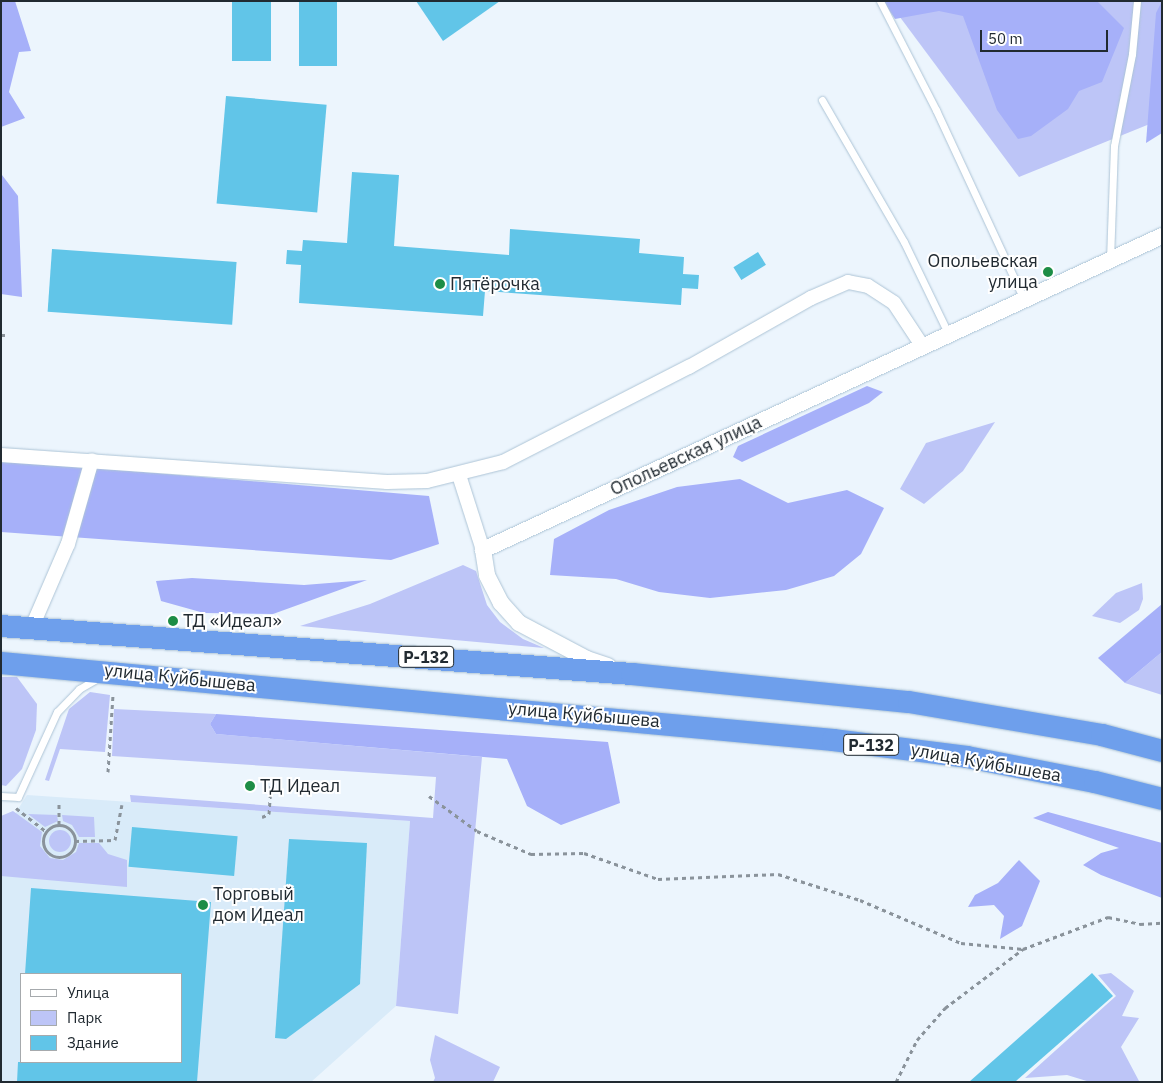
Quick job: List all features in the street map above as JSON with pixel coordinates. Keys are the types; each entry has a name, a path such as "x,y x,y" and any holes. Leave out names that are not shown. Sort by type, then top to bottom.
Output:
{"highway":[{"name":"Р-132","path":"1,626 632,674 909,702 1102,735 1162,752"},
{"name":"улица Куйбышева","path":"1,662 833,740 967,757 1095,782 1162,799"}],"street":[{"name":"Опольевская улица","path":"483,550 1162,236"},
{"path":"1,455 387,482 459,475 503,462 689,367 811,298 848,282 868,286 894,303 923,346"},
{"path":"32,627 68,544 92,460"},
{"path":"459,475 483,550 487,575 497,596 519,623 587,659 632,674"}],"lane":[{"path":"880,1 936,110 1024,301"},
{"path":"1110,261 1114,146 1132,54 1137,1"},
{"path":"822,100 904,242 949,336"},
{"path":"1,796 18,797 57,712 79,689 109,671"}],"path":[{"path":"108,772 113,694"},
{"path":"262,817 269,814 271,785"},
{"path":"429,796 477,831 532,854 584,853 658,879 778,874 860,900 961,943 1023,949"},
{"path":"59,801 59,824"},
{"path":"12,805 45,831"},
{"path":"75,840 115,840 122,806"},
{"path":"45,831 59,824"},
{"path":"45,831 43,844 46,850 57,857 70,853 75,840 70,829 59,824"},
{"path":"896,1082 917,1040 945,1008 1023,949 1108,917 1140,924 1162,924"}],"shaded area":[{"path":"1,1 15,1 31,51 19,52 9,92 25,118 1,127"},
{"path":"883,1 1097,1 1124,28 1102,82 1079,91 1068,109 1031,136 1018,139 997,110 963,16 939,11 895,19"},
{"path":"1162,1 1162,133 1146,143 1156,13"},
{"path":"1,168 2,175 18,196 22,297 1,294"},
{"path":"867,386 883,392 869,403 742,462 733,457 738,446"},
{"path":"1,460 429,496 439,544 391,560 1,532"},
{"path":"740,479 788,503 847,490 884,508 861,554 834,576 786,590 710,598 659,592 616,579 550,575 554,539 609,510 677,487"},
{"path":"192,578 304,585 367,580 273,614 204,613 161,601 156,581"},
{"path":"1162,604 1162,652 1125,683 1098,658"},
{"path":"216,714 608,742 620,803 561,825 527,806 507,759 216,734 210,724"},
{"name":"Торговый дом Идеал","path":"27,795 410,821 396,1006 311,1082 1,1082 1,836"},
{"path":"1048,812 1162,843 1162,898 1101,875 1083,865 1101,853 1119,848 1033,818"},
{"path":"1019,860 1040,881 1022,926 1000,939 1004,916 994,905 968,907 975,895 998,883"}],"green space":[{"path":"888,1 1162,1 1162,119 1019,177"},
{"path":"995,422 963,471 924,504 900,489 926,443"},
{"path":"463,565 476,571 487,605 500,622 523,639 544,648 300,626 370,604"},
{"path":"1142,583 1143,599 1139,610 1120,623 1092,616 1116,593"},
{"path":"1162,652 1162,695 1125,683"},
{"path":"1,677 17,677 37,704 36,730 22,769 6,786 1,785"},
{"path":"90,692 110,695 105,752 60,749 49,781 45,780 69,709"},
{"path":"114,709 216,714 210,724 216,734 482,757 458,1014 396,1006 410,821 131,802 130,795 433,818 436,777 112,756"},
{"path":"13,811 42,832 40,846 50,858 63,860 76,852 79,843 99,843 108,854 127,860 127,887 1,876 1,816"},
{"path":"28,814 57,815 58,821 45,827"},
{"path":"62,815 94,817 95,837 79,837 72,825 63,821"},
{"path":"60,830 68,833 71,841 68,849 60,852 52,849 49,841 52,833"},
{"path":"1111,973 1134,991 1122,1016 1139,1018 1121,1047 1139,1081 1090,1082 1067,1075 1025,1078 1116,996 1098,975"},
{"path":"435,1035 500,1067 493,1082 433,1082 435,1078 430,1060"}],"building":[{"path":"232,1 271,1 271,61 232,61"},
{"path":"299,1 337,1 337,66 299,66"},
{"path":"416,1 500,1 443,41"},
{"path":"226,96 327,105 317,212 217,204"},
{"path":"352,172 399,175 394,246 509,255 510,229 640,239 639,253 684,257 683,274 699,275 698,289 682,288 681,305 485,291 483,316 299,303 301,265 286,264 287,250 302,251 303,240 347,243"},
{"path":"52,249 237,262 232,325 48,312"},
{"path":"758,252 766,265 741,280 733,267"},
{"path":"132,827 238,836 234,876 129,867"},
{"path":"289,839 367,843 360,984 286,1039 275,1038"},
{"path":"31,888 211,902 197,1082 17,1082 18,1062 182,1063 182,973 25,973"},
{"path":"1092,973 1113,996 1015,1082 969,1082"}],"place":[{"name":"Опольевская улица","path":"1048,272"},
{"name":"Пятёрочка","path":"440,284"},
{"name":"ТД «Идеал»","path":"173,621"},
{"name":"ТД Идеал","path":"250,786"},
{"name":"Торговый дом Идеал","path":"203,905"}]}
